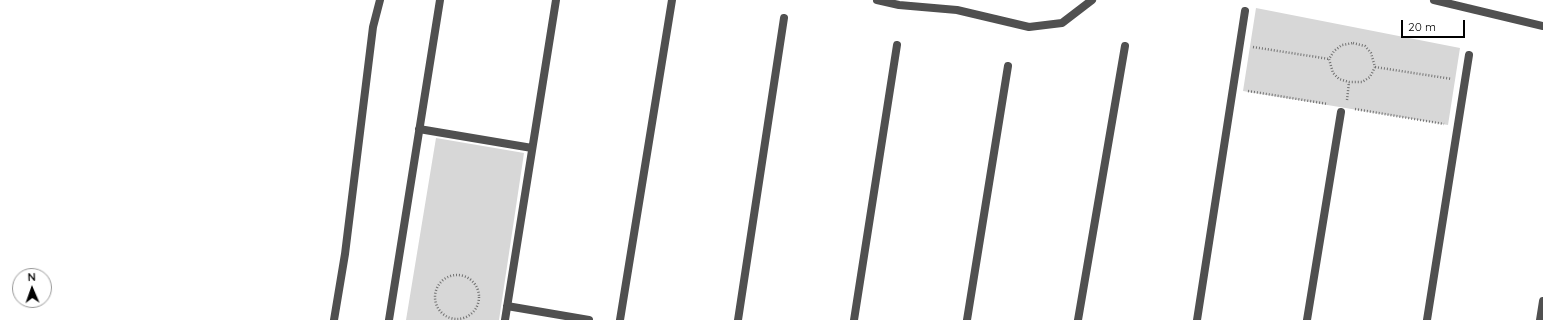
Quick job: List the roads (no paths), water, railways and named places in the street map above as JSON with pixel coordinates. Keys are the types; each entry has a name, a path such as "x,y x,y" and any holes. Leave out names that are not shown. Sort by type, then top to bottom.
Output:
{"street":[{"path":"334,320 346,254 373,27 380,0"},
{"path":"389,320 440,0"},
{"path":"505,320 556,0"},
{"path":"620,320 672,0"},
{"path":"877,0 899,5 957,10 1029,27 1062,23 1092,0"},
{"path":"1434,0 1543,26"},
{"path":"1197,320 1245,10"},
{"path":"738,320 784,18"},
{"path":"854,320 897,45"},
{"path":"1078,320 1125,46"},
{"path":"1427,320 1469,55"},
{"path":"967,320 1008,66"},
{"path":"1307,320 1341,112"},
{"path":"419,129 532,148"},
{"path":"1540,320 1543,302"},
{"path":"507,306 589,320"}]}
